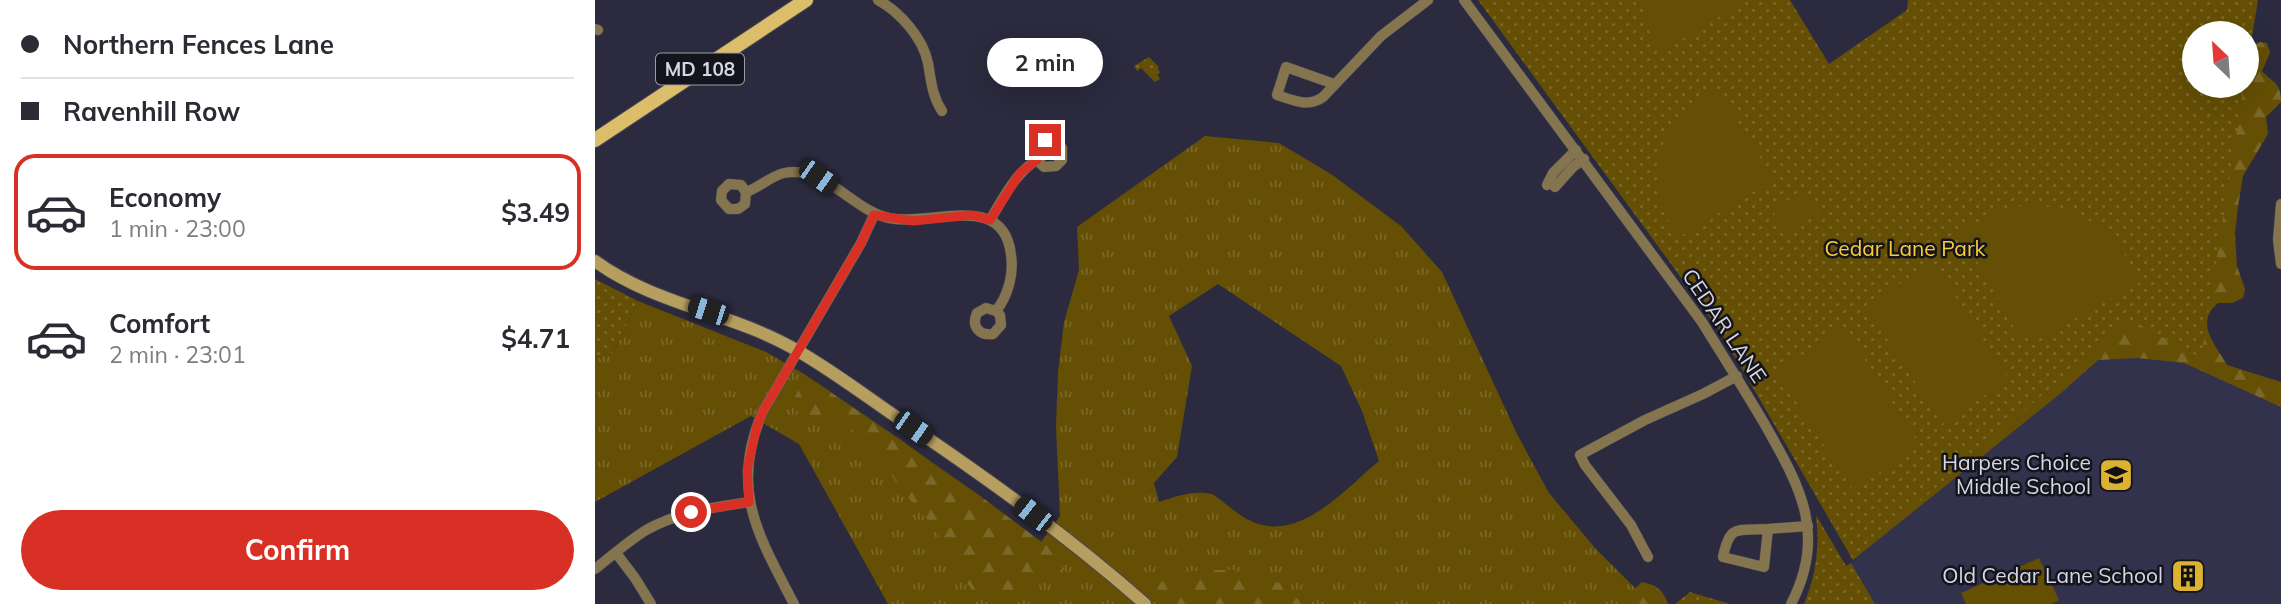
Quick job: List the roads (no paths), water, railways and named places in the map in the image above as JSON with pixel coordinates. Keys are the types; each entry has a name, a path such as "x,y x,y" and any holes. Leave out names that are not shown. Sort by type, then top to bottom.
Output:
{"main road":[{"name":"MD 108","path":"595,140 806,0"},
{"path":"595,261 643,288 745,324 798,351 990,481 1145,604"}],"street":[{"path":"878,0 898,13 924,51 934,98 942,111"},
{"path":"1334,84 1286,67 1277,95 1311,104 1323,97 1381,36 1428,0"},
{"name":"CEDAR LANE","path":"1464,0 1702,322 1737,376 1798,485 1808,526 1808,552 1804,575 1791,604"},
{"path":"1576,150 1553,173 1551,186 1584,159"},
{"path":"990,220 1020,173 1037,160"},
{"path":"747,192 777,175 806,173 818,177 874,215 913,221 972,215 990,220 1008,243 1012,260 1007,293 996,311"},
{"path":"2281,204 2278,225 2281,264"},
{"path":"794,604 759,534 749,502 747,470 757,426 861,243 874,215"},
{"path":"1648,557 1631,526 1580,455 1737,376"},
{"path":"595,569 648,529 678,516 749,502"},
{"path":"1768,529 1764,567 1723,557 1729,534 1738,531 1808,526"},
{"path":"616,552 650,604"}],"place":[{"name":"Harpers Choice Middle School","path":"2116,475"},
{"name":"Old Cedar Lane School","path":"2188,576"}],"park label":[{"name":"Cedar Lane Park","path":"1905,249"}]}
